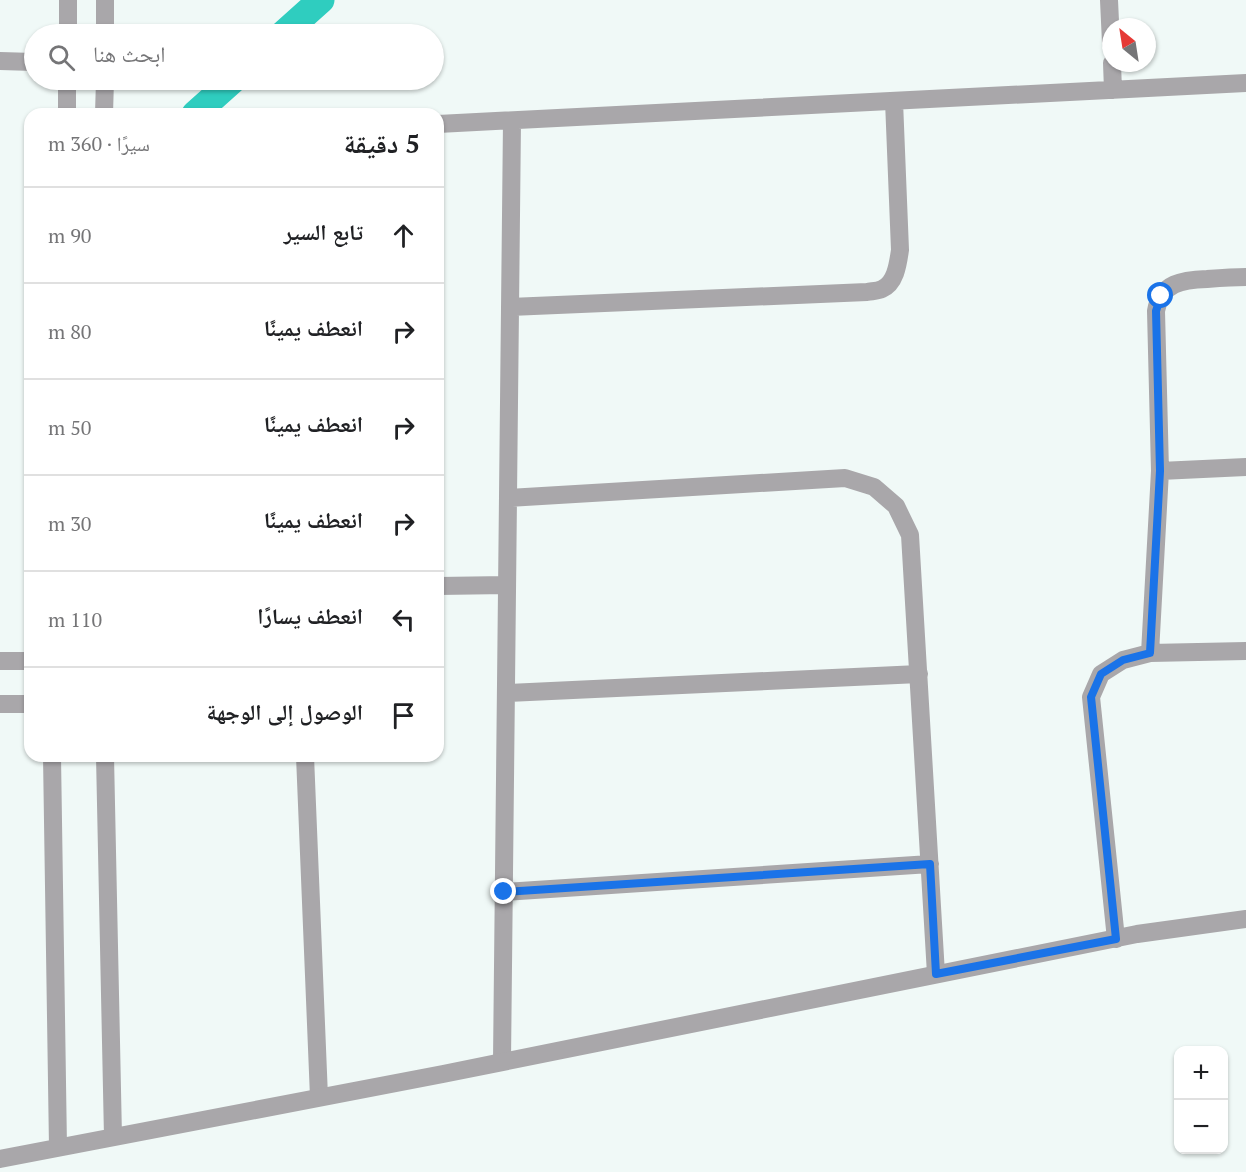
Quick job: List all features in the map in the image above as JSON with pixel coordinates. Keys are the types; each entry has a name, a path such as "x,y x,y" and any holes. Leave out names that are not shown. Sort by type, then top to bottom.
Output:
{"street":[{"path":"68,0 68,24"},
{"path":"105,0 105,24"},
{"path":"1109,0 1110,18"},
{"path":"0,61 24,62"},
{"path":"1112,72 1113,90"},
{"path":"444,124 1246,83"},
{"path":"66,108 67,90"},
{"path":"104,108 105,90"},
{"path":"510,307 881,290 886,287 896,272 900,250 894,101"},
{"path":"502,1061 512,121"},
{"path":"1150,653 1160,471 1156,311 1165,291 1184,281 1246,277"},
{"path":"1160,471 1246,467"},
{"path":"508,498 845,478 874,487 896,506 910,535 936,974"},
{"path":"444,586 507,585"},
{"path":"1116,939 1091,697 1101,674 1123,660 1150,653 1246,651"},
{"path":"0,661 24,661"},
{"path":"506,693 919,674"},
{"path":"0,704 24,704"},
{"path":"52,762 58,1148"},
{"path":"105,762 113,1137"},
{"path":"305,762 318,1097"},
{"path":"504,892 930,864"},
{"path":"0,1159 1116,939 1246,919"}],"waterway":[{"path":"294,24 321,0"},
{"path":"202,108 222,90"}],"route":[{"path":"504,892 930,864 936,974 1116,939 1091,697 1101,674 1123,660 1150,653 1160,471 1156,311 1161,296"}]}
